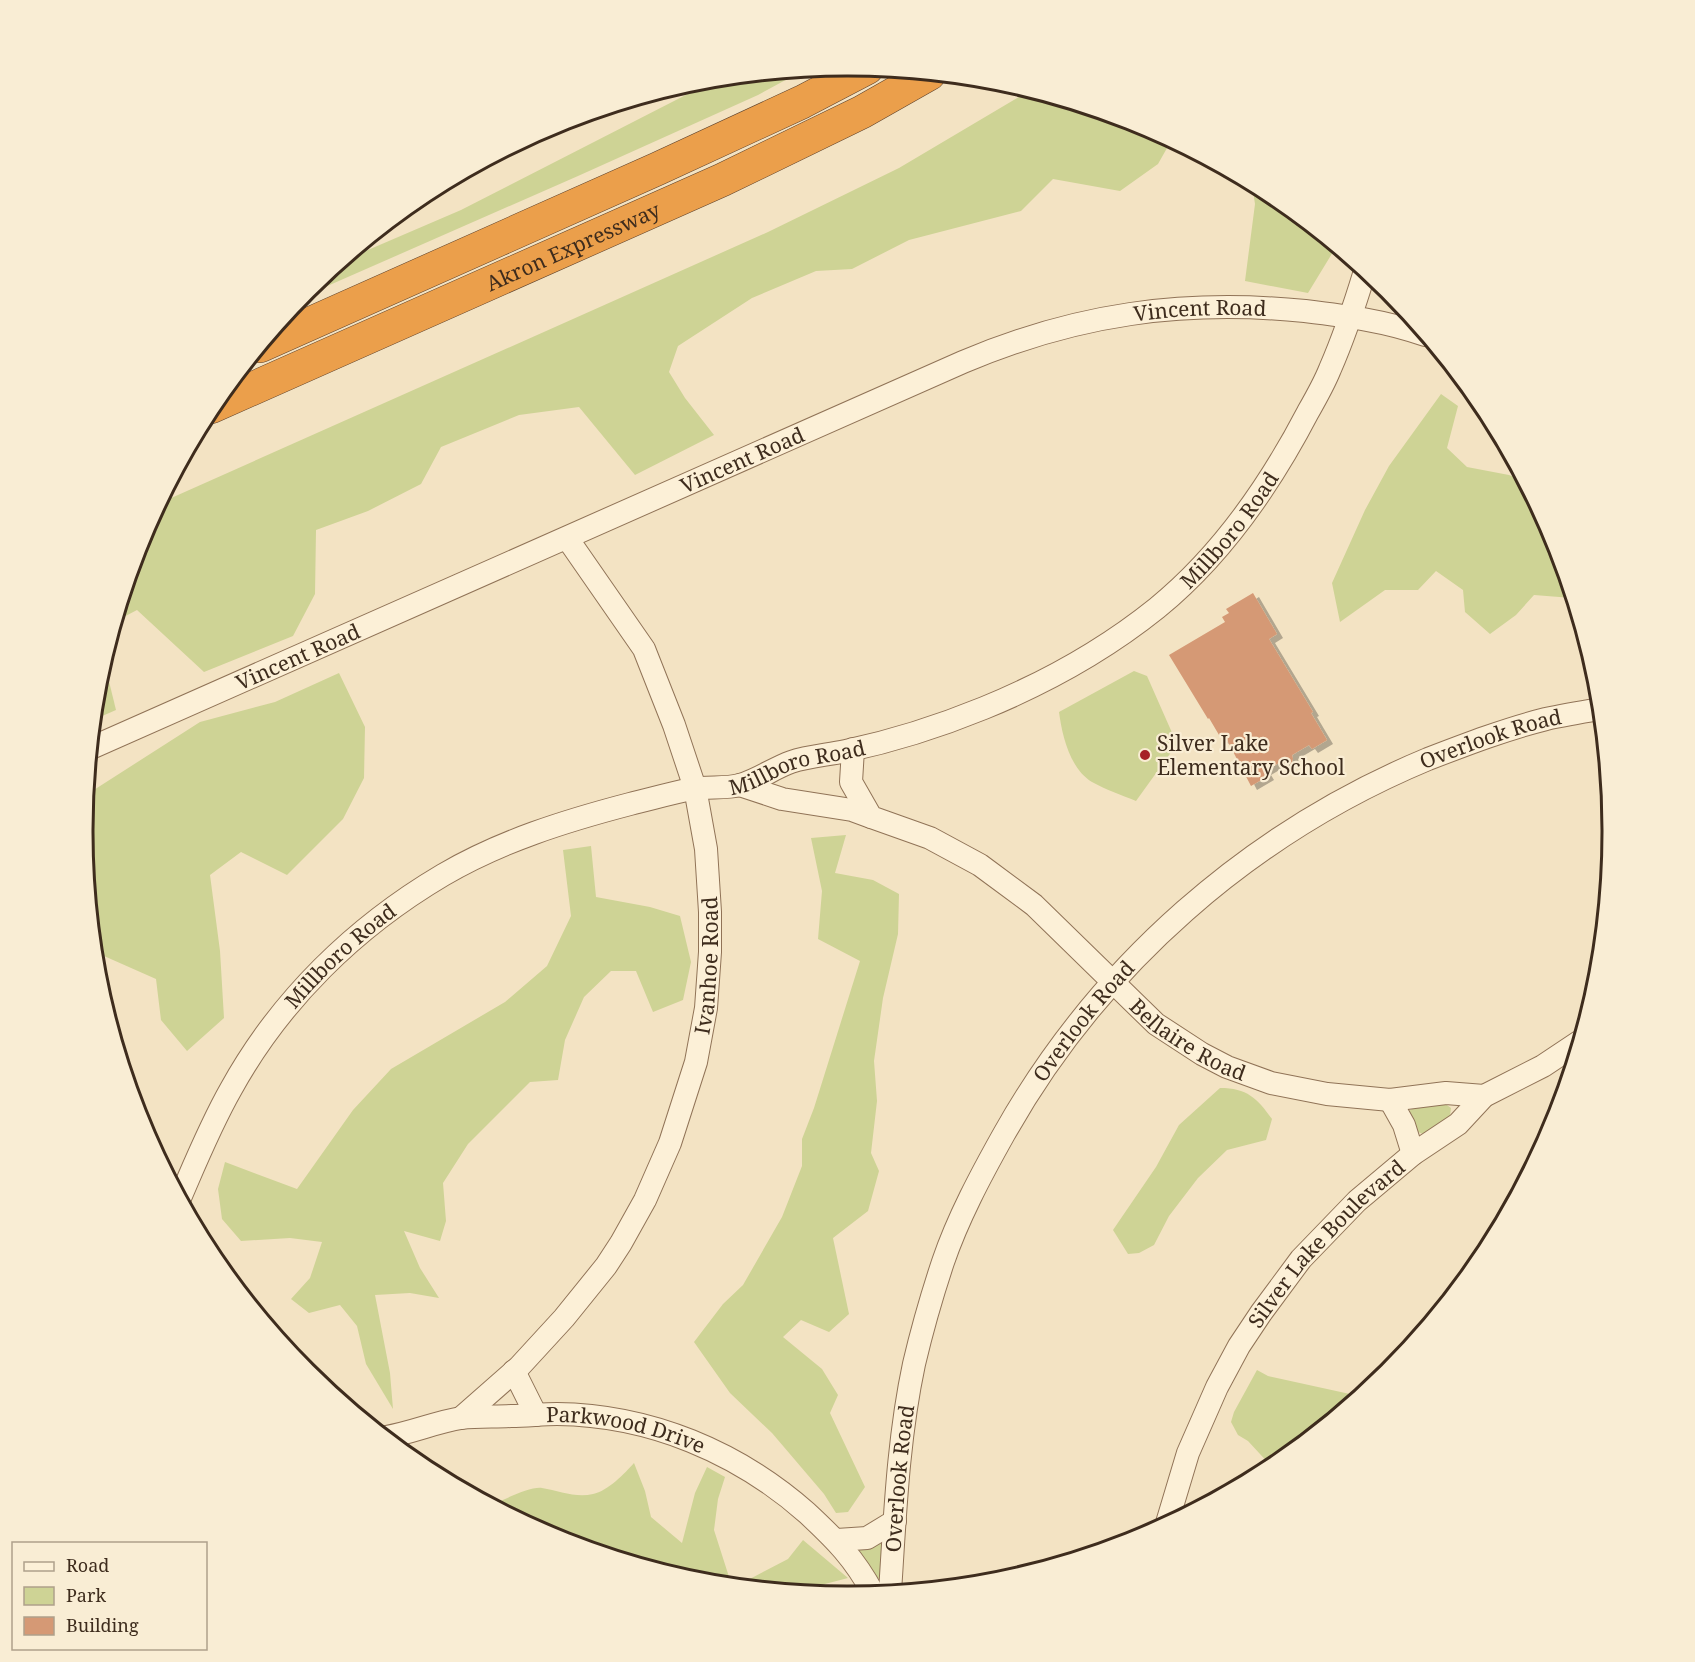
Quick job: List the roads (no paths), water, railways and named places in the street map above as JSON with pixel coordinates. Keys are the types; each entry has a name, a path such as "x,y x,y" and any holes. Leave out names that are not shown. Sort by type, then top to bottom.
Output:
{"highway":[{"name":"Akron Expressway","path":"276,339 729,136 851,76"},
{"name":"Akron Expressway","path":"230,399 722,180 853,117 918,80"}],"street":[{"name":"Millboro Road","path":"184,1189 212,1125 232,1087 254,1052 294,998 359,933 411,895 445,874 517,839 591,814 695,788 740,785 790,762 853,749 948,721 1024,690 1105,646 1157,608 1196,573 1223,544 1278,466 1329,374 1362,280"},
{"name":"Vincent Road","path":"98,745 1013,341 1053,329 1115,316 1170,309 1246,306 1351,316 1411,330"},
{"name":"Ivanhoe Road","path":"461,1418 514,1371 564,1318 606,1266 621,1243 645,1200 670,1143 686,1096 701,1037 710,952 710,912 706,849 695,788 674,725 644,649 567,538"},
{"name":"Overlook Road","path":"891,1584 902,1440 914,1364 944,1260 986,1167 1020,1105 1058,1048 1113,981 1163,930 1225,877 1275,840 1331,806 1390,776 1478,740 1545,720 1592,711"},
{"path":"853,749 851,782 871,817"},
{"name":"Bellaire Road","path":"740,785 782,799 852,810 930,838 980,865 1034,905 1155,1024 1227,1067 1271,1083 1327,1094 1390,1100 1446,1093 1484,1096"},
{"name":"Silver Lake Boulevard","path":"1170,1513 1188,1453 1201,1420 1239,1347 1301,1259 1332,1225 1379,1182 1413,1154 1458,1124 1484,1096 1543,1066 1569,1048"},
{"path":"1390,1100 1404,1125 1413,1154"},
{"path":"514,1371 536,1415"},
{"name":"Parkwood Drive","path":"395,1435 461,1418 536,1415 574,1415 610,1419 662,1430 692,1440 732,1458 788,1497 837,1540 869,1585"},
{"path":"837,1540 867,1538 895,1521"}],"place":[{"name":"Silver Lake Elementary School","path":"1145,755"}]}
